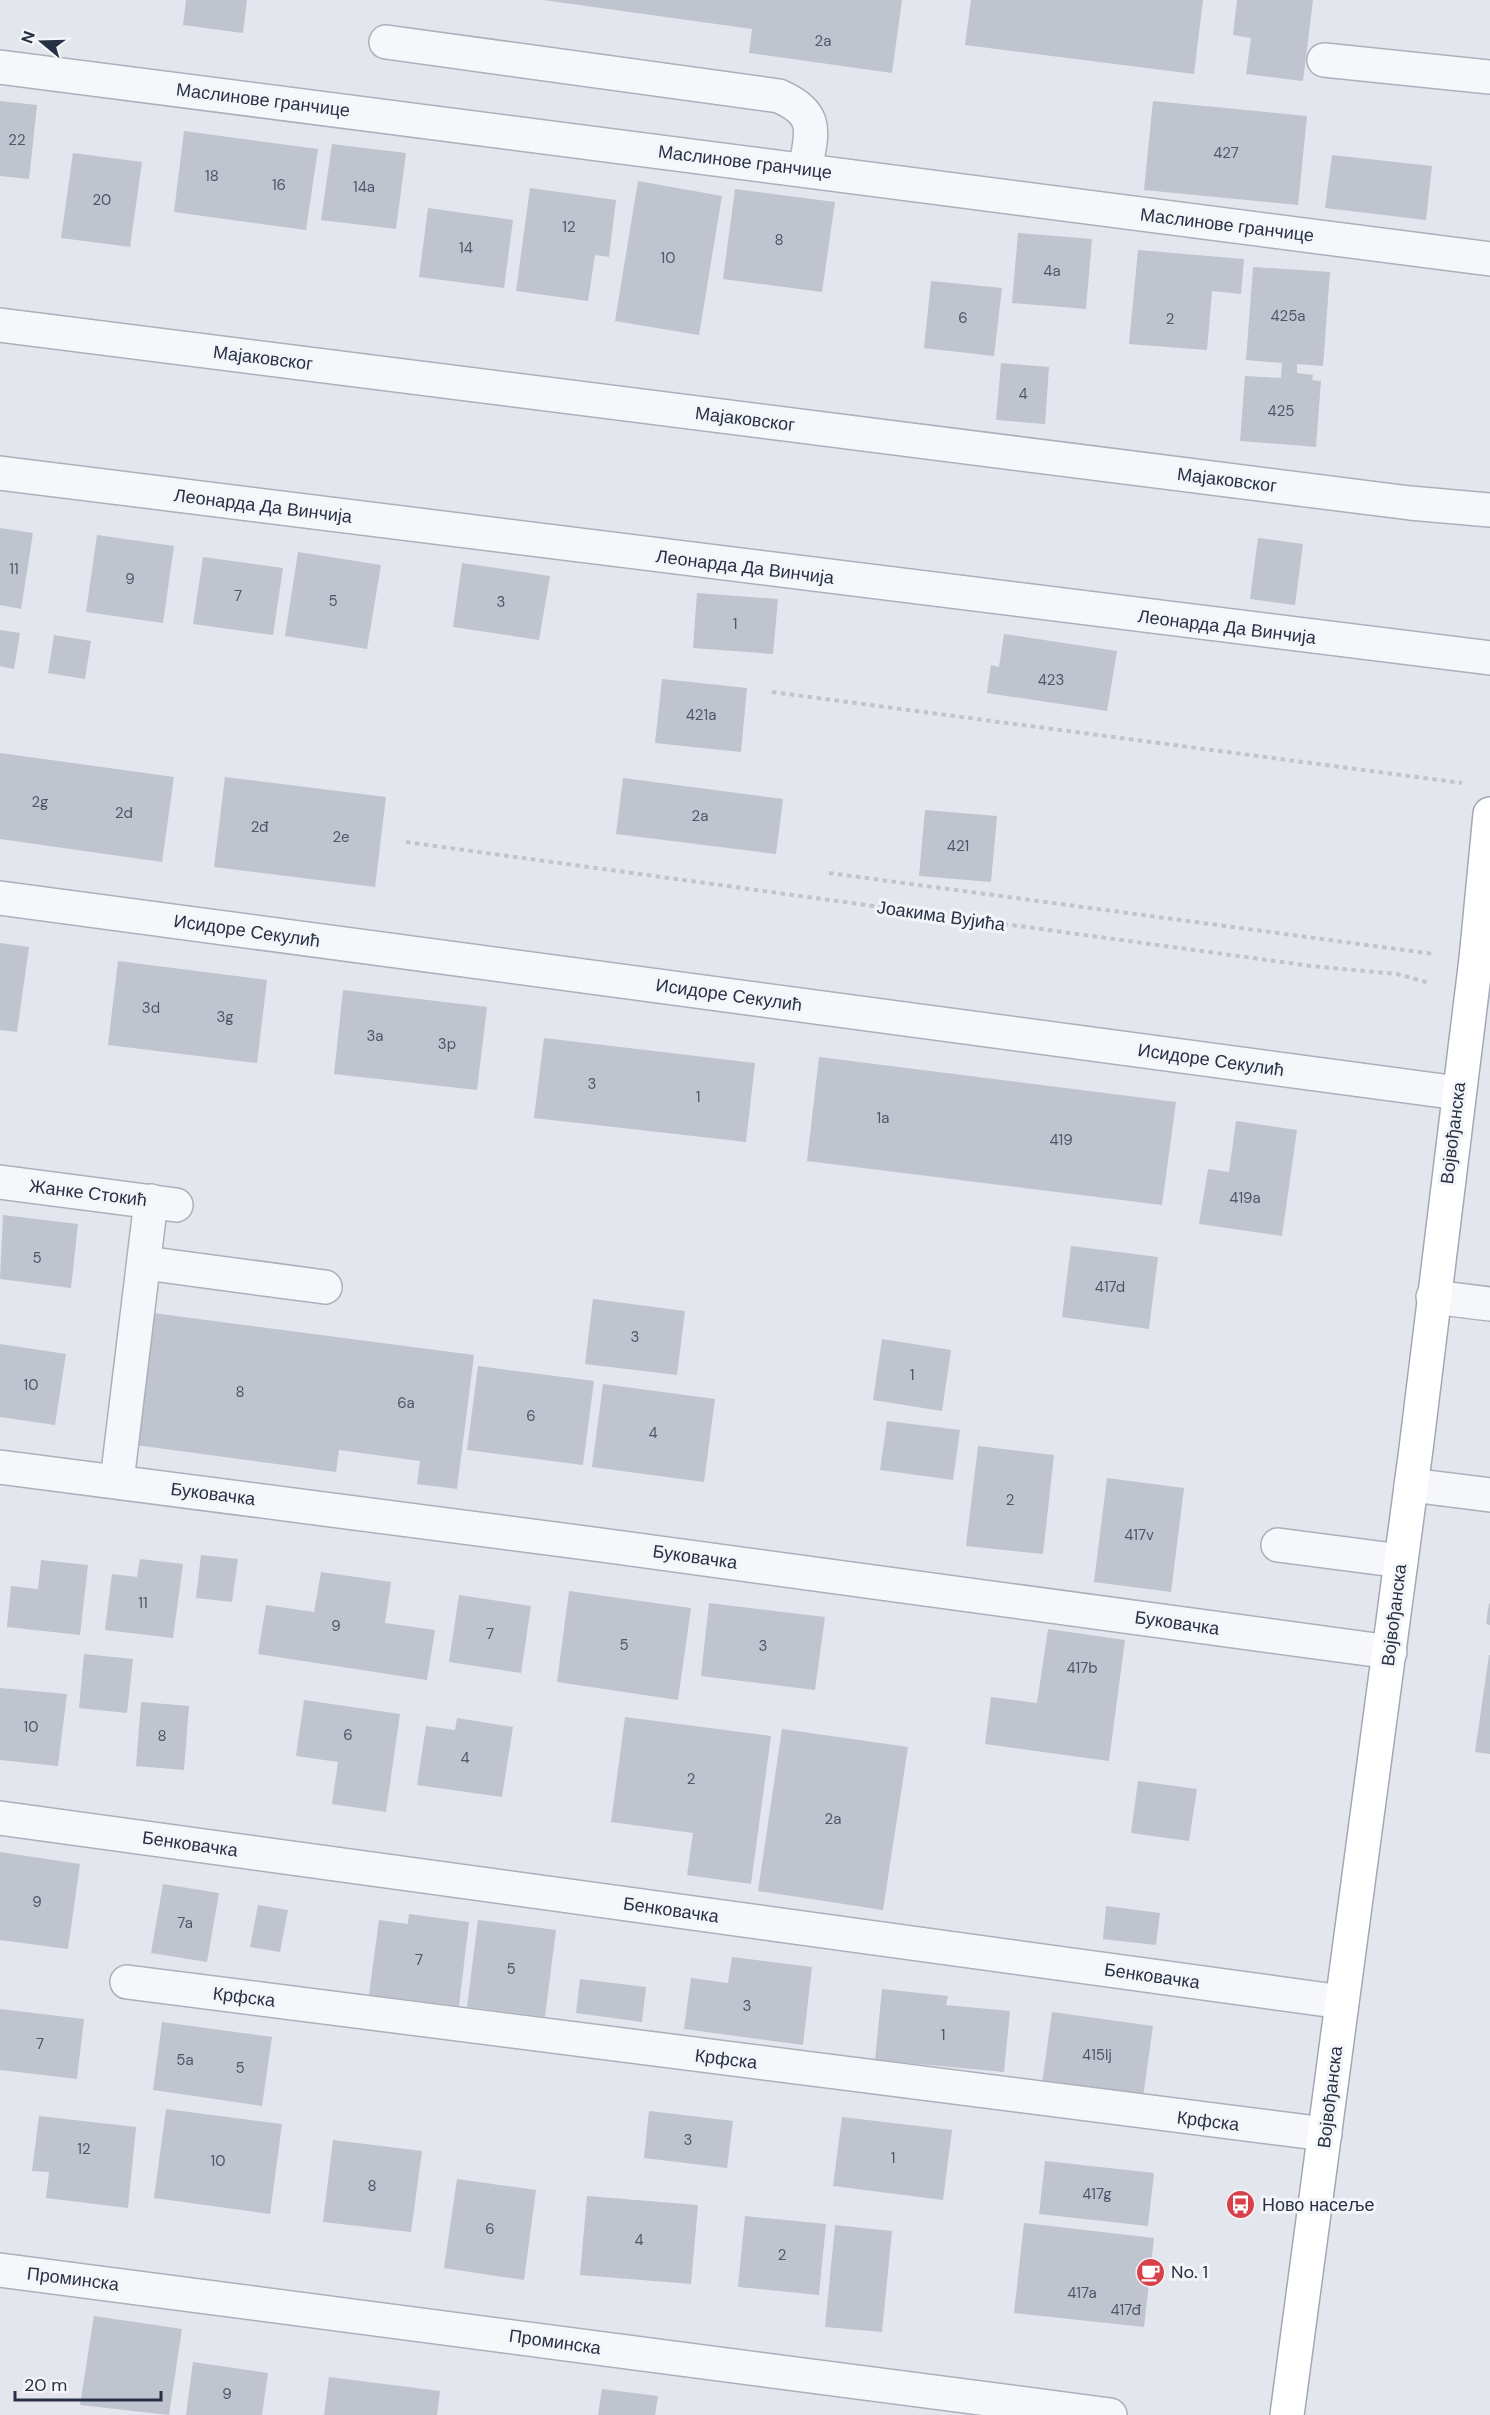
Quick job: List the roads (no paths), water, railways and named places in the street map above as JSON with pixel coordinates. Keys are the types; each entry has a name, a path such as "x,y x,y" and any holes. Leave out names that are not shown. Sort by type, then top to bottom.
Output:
{"main road":[{"name":"Војвођанска","path":"1287,2415 1390,1652 1458,1093 1477,983 1490,814"}],"street":[{"path":"387,42 779,96 796,103 809,116 812,132 805,170"},
{"path":"1324,60 1490,77"},
{"name":"Маслинове гранчице","path":"0,67 1490,259"},
{"name":"Мајаковског","path":"0,325 1410,503 1490,510"},
{"name":"Леонарда Да Винчија","path":"0,473 1490,658"},
{"name":"Исидоре Секулић","path":"0,898 1458,1093"},
{"name":"Жанке Стокић","path":"0,1182 163,1203 145,1263"},
{"path":"117,1481 145,1263 325,1287"},
{"path":"1433,1297 1490,1304"},
{"name":"Буковачка","path":"0,1467 1390,1652"},
{"path":"1411,1485 1490,1495"},
{"path":"1278,1545 1401,1561"},
{"name":"Бенковачка","path":"0,1818 1342,2002"},
{"name":"Крфска","path":"127,1982 1325,2134"},
{"name":"Проминска","path":"0,2270 1110,2415"}],"place":[{"name":"Ново насеље","path":"1241,2205"},
{"name":"No. 1","path":"1150,2272"}]}
